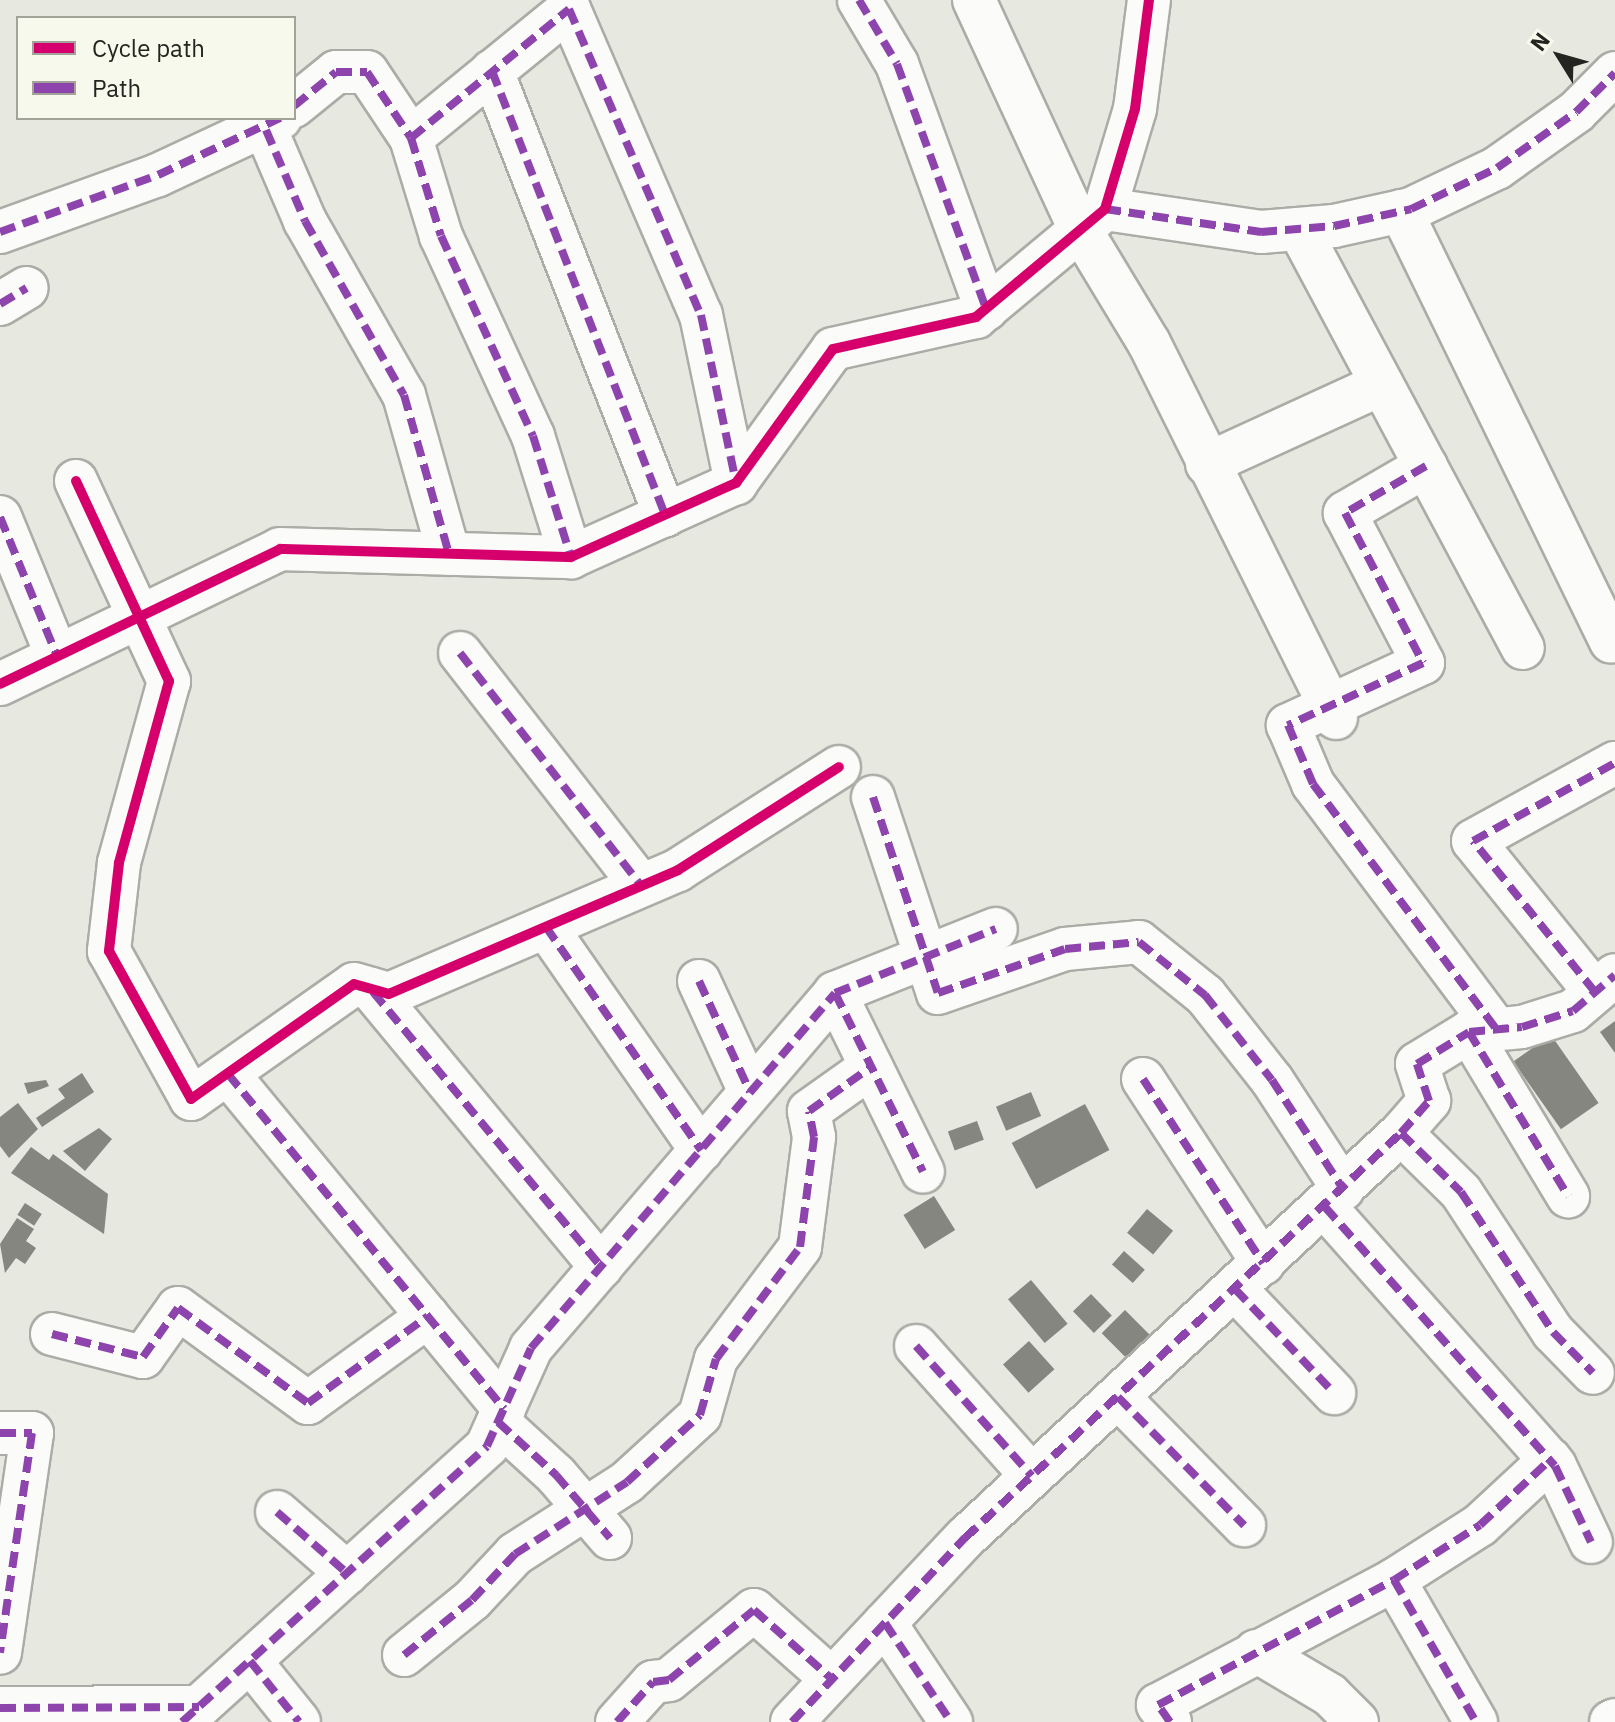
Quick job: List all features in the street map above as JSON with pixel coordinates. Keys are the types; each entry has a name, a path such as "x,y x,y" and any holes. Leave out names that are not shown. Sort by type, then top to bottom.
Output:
{"street":[{"path":"859,0 897,64 986,309"},
{"path":"974,0 1093,219 1207,464 1334,713"},
{"path":"0,684 280,549 571,557 736,483 833,349 976,317 1093,219 1135,109 1149,0"},
{"path":"411,138 569,9 701,315 736,483"},
{"path":"492,71 665,515"},
{"path":"296,105 336,72 367,72 411,138 441,236 533,436 571,557"},
{"path":"1093,219 1299,229 1401,211 1497,168 1576,112 1615,73"},
{"path":"0,232 275,120"},
{"path":"280,120 305,221 404,395 449,554"},
{"path":"1401,211 1611,642"},
{"path":"1299,229 1523,648"},
{"path":"1207,464 1382,384"},
{"path":"1426,466 1345,513 1423,663 1334,713 1288,725 1313,784 1482,1030 1568,1196"},
{"path":"76,481 169,681 119,863 109,951 191,1099 354,984 389,994 517,934 546,927 639,883 678,870 839,767"},
{"path":"0,517 57,656"},
{"path":"460,653 639,883"},
{"path":"792,1722 885,1623 1032,1476 1401,1133 1429,1101 1417,1064 1482,1030 1573,1011 1605,984 1473,841 1615,763"},
{"path":"873,797 938,993 1065,949 1139,942 1205,995 1272,1080 1334,1198 1550,1460 1591,1542"},
{"path":"546,927 701,1150"},
{"path":"0,1708 191,1714 487,1446 531,1348 835,993 996,929"},
{"path":"699,981 750,1092"},
{"path":"371,989 601,1267"},
{"path":"835,993 923,1172"},
{"path":"404,1655 472,1600 515,1554 597,1523 627,1482 700,1415 716,1359 800,1247 814,1137 809,1111 871,1067"},
{"path":"228,1074 428,1316 501,1415 597,1523"},
{"path":"1143,1079 1249,1276 1334,1393"},
{"path":"1401,1133 1461,1192 1553,1332 1593,1373"},
{"path":"52,1334 143,1357 178,1308 308,1403 428,1316"},
{"path":"916,1346 1032,1476"},
{"path":"1118,1397 1244,1525"},
{"path":"0,1433 32,1433 0,1653"},
{"path":"1170,1722 1158,1705 1394,1580 1480,1525 1550,1460"},
{"path":"277,1512 347,1573"},
{"path":"1394,1580 1476,1722"},
{"path":"617,1722 653,1682 669,1680 754,1610 832,1679"},
{"path":"885,1623 951,1722"},
{"path":"1256,1651 1330,1695 1357,1722"},
{"path":"250,1661 299,1722"}],"building":[{"path":"1615,1021 1615,1053 1600,1032"},
{"path":"1551,1035 1599,1103 1561,1129 1513,1061"},
{"path":"82,1073 94,1092 42,1127 36,1118 65,1098 58,1089"},
{"path":"46,1080 49,1086 28,1094 24,1083"},
{"path":"1031,1092 1041,1116 1006,1131 996,1107"},
{"path":"18,1103 38,1129 9,1158 0,1146 0,1117"},
{"path":"1085,1104 1109,1150 1036,1189 1012,1143"},
{"path":"977,1121 984,1140 955,1150 948,1132"},
{"path":"99,1128 112,1139 85,1171 63,1151"},
{"path":"31,1147 49,1160 53,1154 108,1194 104,1234 11,1173"},
{"path":"934,1196 955,1230 925,1249 903,1215"},
{"path":"25,1203 42,1214 34,1226 17,1215"},
{"path":"1147,1209 1173,1231 1153,1255 1127,1233"},
{"path":"17,1218 34,1229 26,1241 36,1248 25,1264 16,1258 5,1273 0,1244"},
{"path":"1124,1251 1145,1270 1133,1283 1112,1264"},
{"path":"1031,1280 1068,1324 1045,1343 1008,1299"},
{"path":"1091,1294 1112,1316 1094,1333 1073,1311"},
{"path":"1125,1310 1151,1336 1128,1359 1102,1333"},
{"path":"1029,1341 1054,1369 1028,1393 1003,1364"}],"marked path":[{"path":"859,0 897,64 986,309"},
{"path":"296,104 336,72 367,72 411,138 569,9 701,315 736,483"},
{"path":"492,71 665,515"},
{"path":"1105,209 1261,232 1334,226 1411,209 1497,168 1576,112 1615,73"},
{"path":"0,232 158,175 276,120"},
{"path":"266,130 305,221 404,395 449,554"},
{"path":"411,138 441,236 533,436 571,557"},
{"path":"0,304 27,288"},
{"path":"1426,466 1345,513 1423,663 1288,725 1313,784 1496,1029"},
{"path":"0,517 57,656"},
{"path":"460,653 639,883"},
{"path":"1595,992 1473,841 1615,763"},
{"path":"873,797 938,993 1065,949 1139,942 1205,995 1272,1080 1343,1189"},
{"path":"546,927 701,1150"},
{"path":"182,1722 487,1446 531,1348 835,993 996,929"},
{"path":"792,1722 965,1538 1401,1133 1429,1101 1417,1064 1469,1032 1522,1027 1573,1011 1615,975"},
{"path":"699,981 750,1092"},
{"path":"373,992 601,1267"},
{"path":"835,993 923,1172"},
{"path":"1469,1032 1568,1196"},
{"path":"404,1655 472,1600 515,1554 627,1482 700,1415 716,1359 800,1247 814,1137 809,1111 871,1067"},
{"path":"228,1074 504,1409"},
{"path":"1143,1079 1263,1263"},
{"path":"1401,1133 1461,1192 1553,1332 1593,1373"},
{"path":"1325,1207 1555,1466 1591,1542"},
{"path":"1235,1289 1334,1393"},
{"path":"52,1334 143,1357 178,1308 308,1403 428,1316"},
{"path":"916,1346 1032,1476"},
{"path":"1118,1397 1244,1525"},
{"path":"498,1422 556,1475 610,1538"},
{"path":"0,1433 32,1433 0,1653"},
{"path":"1170,1722 1158,1705 1394,1580 1480,1525 1550,1460"},
{"path":"277,1512 347,1573"},
{"path":"1394,1580 1476,1722"},
{"path":"617,1722 653,1682 669,1680 754,1610 832,1679"},
{"path":"885,1623 951,1722"},
{"path":"250,1661 299,1722"},
{"path":"0,1708 199,1707"}],"cycle path":[{"path":"0,684 280,549 571,557 736,483 833,349 976,317 1105,209 1135,109 1149,0"},
{"path":"76,481 169,681 119,863 109,951 191,1099 354,984 389,994 678,870 839,767"}]}
